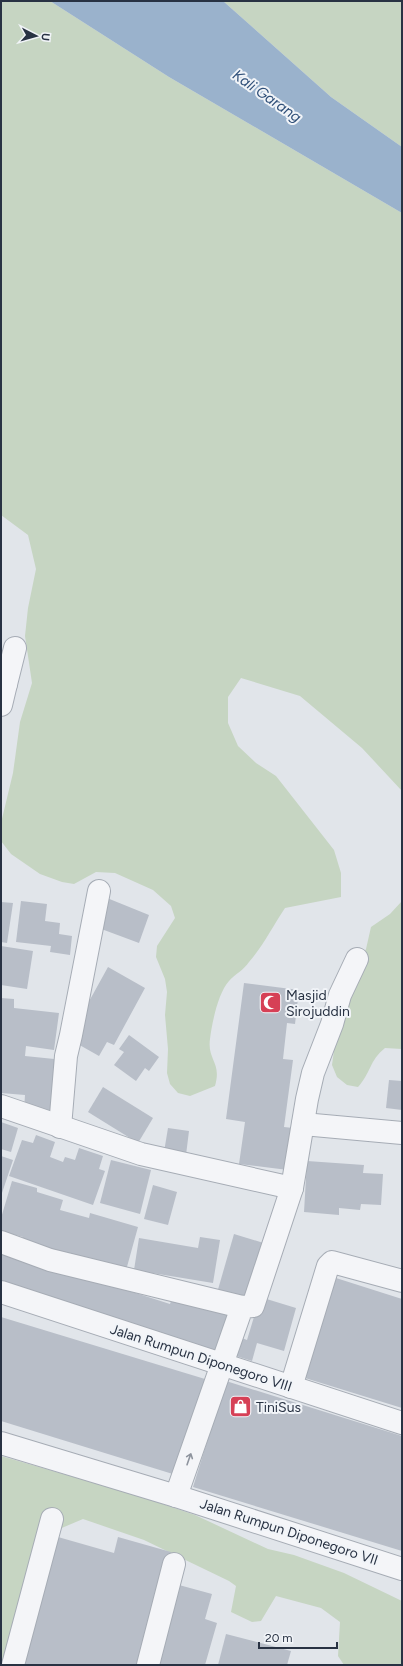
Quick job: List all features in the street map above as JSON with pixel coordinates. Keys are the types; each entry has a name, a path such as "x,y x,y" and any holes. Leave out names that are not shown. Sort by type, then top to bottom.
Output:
{"street":[{"path":"3,690 15,648"},
{"path":"60,1127 66,1056 73,1028 99,891"},
{"path":"1,1242 50,1260 242,1307 253,1306 292,1188 313,1073 332,1024 340,995 357,959"},
{"path":"1,1106 141,1154 292,1188"},
{"path":"303,1124 402,1133"},
{"path":"291,1387 328,1266 332,1262 402,1281"},
{"name":"Jalan Rumpun Diponegoro VIII","path":"1,1292 402,1423"},
{"path":"176,1496 242,1307"},
{"name":"Jalan Rumpun Diponegoro VII","path":"1,1442 176,1496 402,1569"},
{"path":"13,1665 52,1519"},
{"path":"148,1665 174,1564"}],"green space":[{"path":"1,1 50,1 169,77 402,213 402,791 362,748 300,696 241,678 228,697 228,723 238,746 256,763 276,776 334,850 341,873 341,897 285,908 254,956 225,986 214,1017 210,1039 210,1052 217,1071 215,1086 190,1096 178,1093 170,1084 167,1073 168,1049 165,1015 167,992 165,979 156,957 157,946 175,918 171,906 153,890 115,873 96,872 74,884 62,882 40,874 11,854 1,841 1,823 13,773 20,722 32,683 25,636 28,608 36,569 28,535 1,515"},
{"path":"223,1 402,1 402,147 331,97"},
{"path":"402,901 402,1049 385,1048 373,1062 358,1087 347,1085 337,1077 332,1065 342,993 366,949 371,927 390,914"},
{"path":"1,1456 136,1495 195,1515 268,1549 294,1555 344,1573 402,1601 402,1665 344,1665 338,1656 340,1622 321,1608 276,1596 261,1621 252,1622 231,1612 236,1586 229,1581 144,1540 83,1519 57,1530 12,1665 1,1665"}],"water":[{"name":"Kali Garang","path":"50,1 223,1 331,97 402,147 402,213 169,77"}],"building":[{"path":"107,898 149,915 139,943 96,927"},
{"path":"21,901 47,904 45,921 60,923 59,934 72,936 70,955 50,952 51,946 16,942"},
{"path":"1,902 13,903 7,943 1,942"},
{"path":"1,946 33,951 27,989 1,985"},
{"path":"108,967 145,988 114,1045 107,1042 99,1056 76,1043 84,1029 76,1025"},
{"path":"244,983 299,990 295,1024 287,1023 283,1059 293,1060 284,1127 293,1128 288,1170 239,1164 245,1122 226,1119"},
{"path":"1,998 14,999 14,1008 59,1013 54,1050 26,1046 25,1056 64,1060 58,1114 24,1110 25,1095 1,1093"},
{"path":"129,1035 159,1057 149,1071 145,1068 136,1081 114,1065 124,1052 119,1049"},
{"path":"389,1080 402,1081 402,1110 386,1108"},
{"path":"103,1087 153,1118 138,1143 88,1112"},
{"path":"1,1122 18,1128 11,1152 1,1149"},
{"path":"168,1128 189,1131 186,1155 164,1152"},
{"path":"36,1135 55,1142 50,1157 63,1162 65,1157 75,1160 79,1148 103,1156 99,1169 105,1171 93,1205 9,1176 22,1140 33,1143"},
{"path":"1,1156 13,1160 1,1196"},
{"path":"111,1160 151,1170 140,1214 100,1203"},
{"path":"307,1161 364,1165 363,1173 383,1174 381,1205 361,1204 360,1210 339,1208 339,1215 304,1212"},
{"path":"12,1181 37,1188 37,1192 63,1200 60,1210 89,1218 90,1213 138,1227 125,1274 22,1241 23,1237 1,1231 1,1218"},
{"path":"153,1185 177,1192 168,1225 144,1219"},
{"path":"234,1234 270,1245 248,1302 217,1293"},
{"path":"200,1237 220,1240 213,1283 134,1270 139,1238 198,1248"},
{"path":"1,1250 170,1304 174,1292 231,1310 217,1353 1,1284"},
{"path":"336,1278 402,1299 402,1408 305,1378"},
{"path":"260,1297 296,1308 284,1351 257,1343 252,1361 236,1356 242,1338 247,1340"},
{"path":"1,1317 205,1379 176,1475 1,1421"},
{"path":"226,1381 402,1436 402,1551 193,1487"},
{"path":"58,1537 114,1553 118,1537 171,1552 138,1665 21,1665"},
{"path":"179,1585 212,1594 205,1619 217,1623 205,1665 157,1665"},
{"path":"226,1634 291,1651 287,1665 218,1665"}],"place":[{"name":"Masjid Sirojuddin","path":"270,1003"},
{"name":"TiniSus","path":"240,1407"}]}
